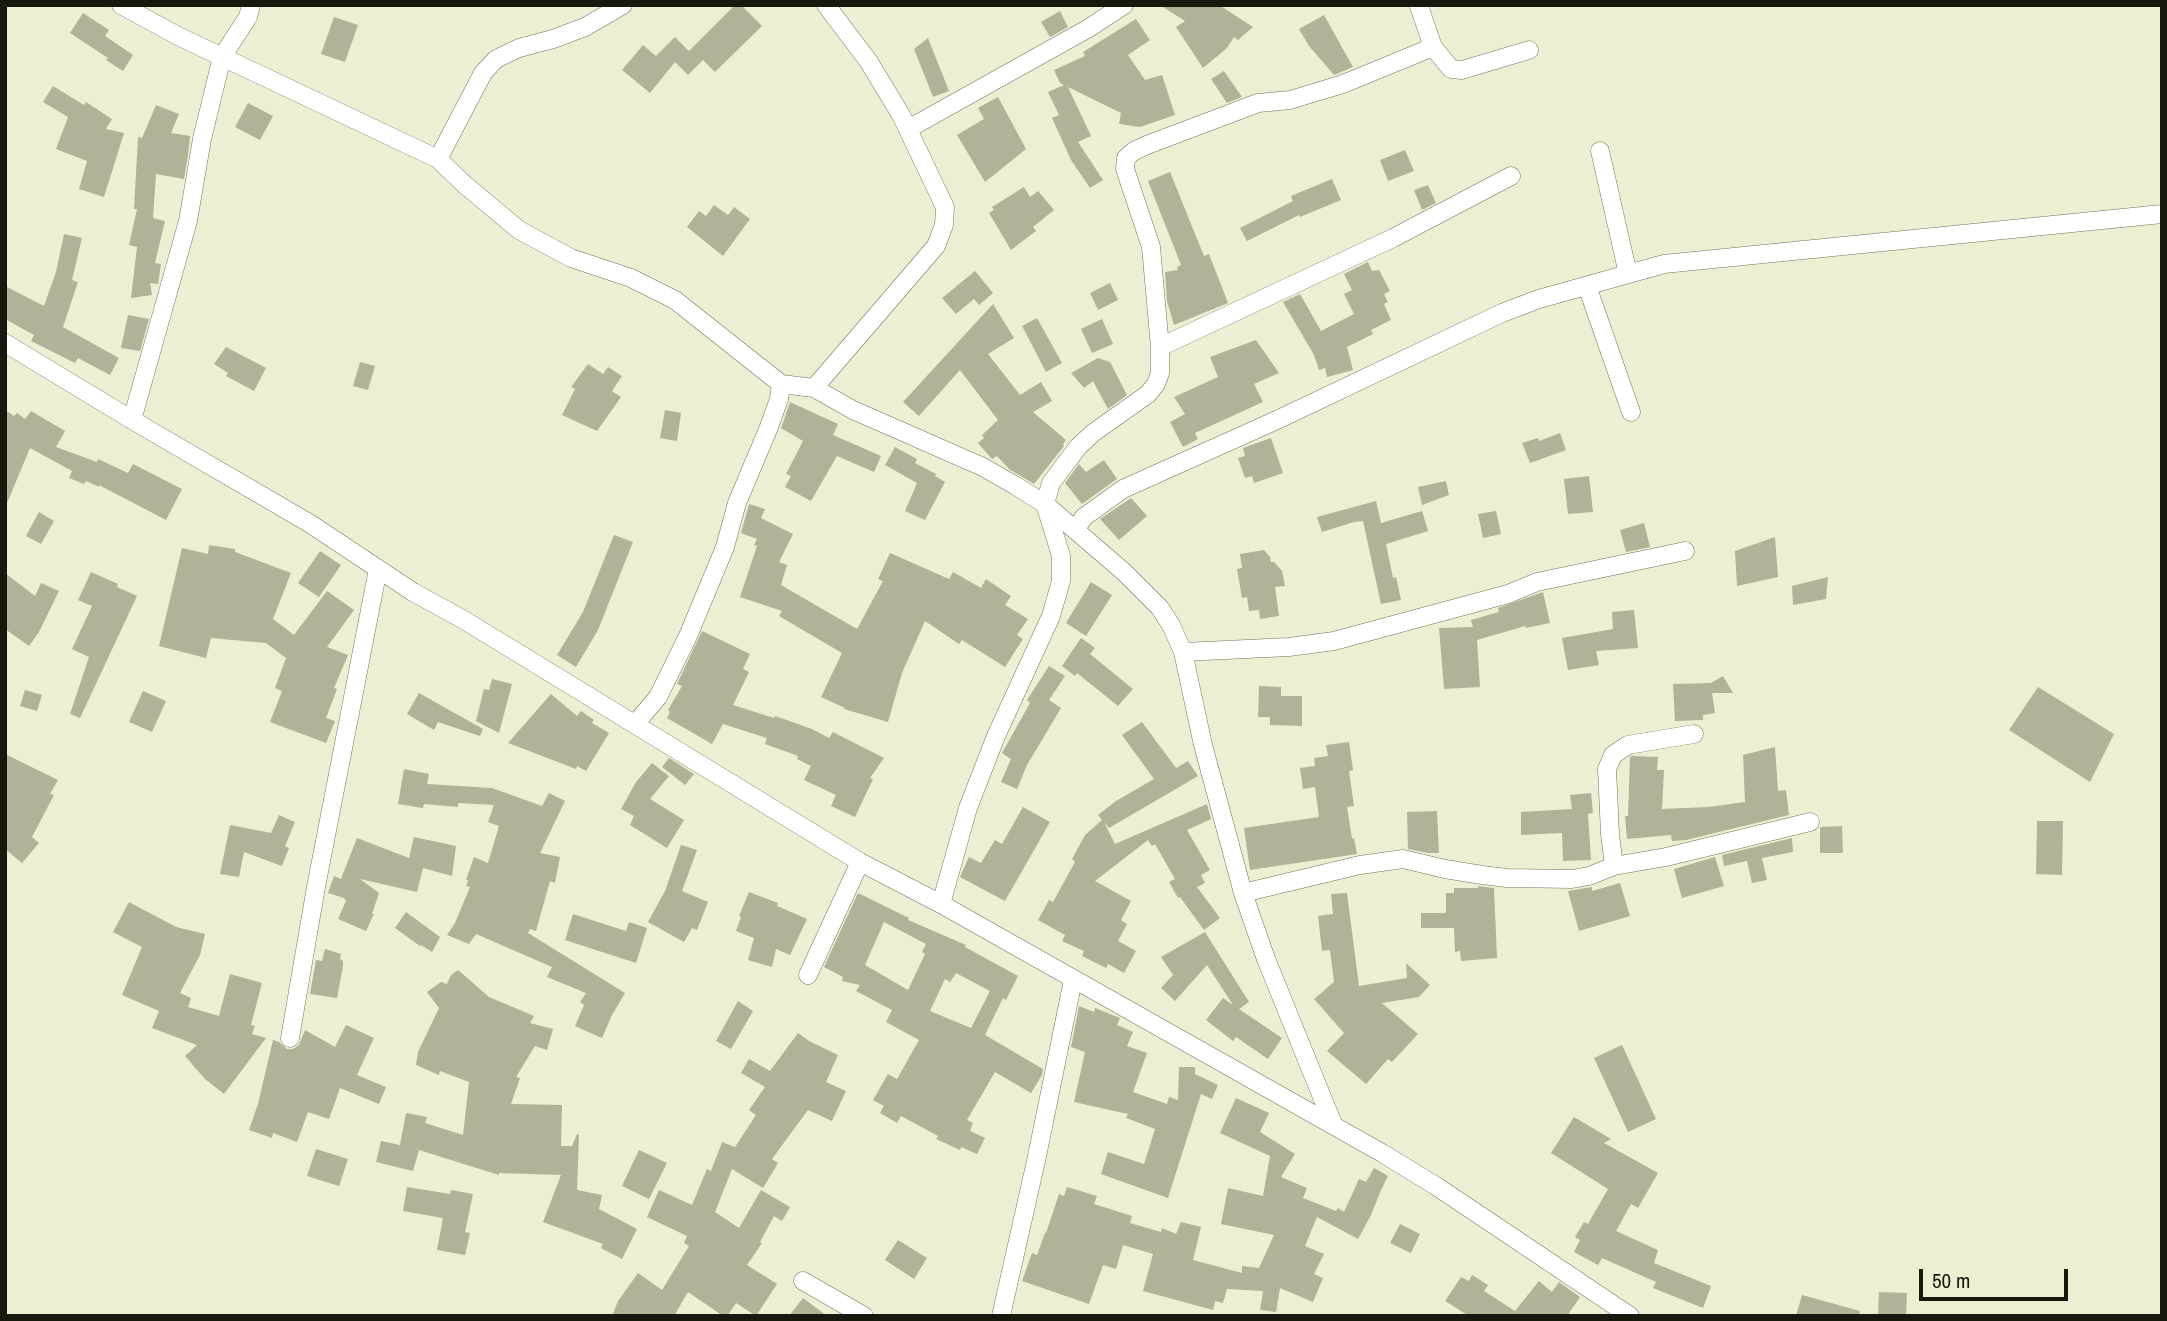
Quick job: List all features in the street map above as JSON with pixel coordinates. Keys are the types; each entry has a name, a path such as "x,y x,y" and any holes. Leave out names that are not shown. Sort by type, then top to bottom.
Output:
{"street":[{"path":"121,5 222,57 438,159 519,230 571,258 631,278 674,300 781,384 814,388 853,410 983,467 1045,504 1124,572 1160,608 1183,652 1203,745 1243,893 1266,959 1333,1124"},
{"path":"132,421 188,221 202,139 222,57 248,17 251,5"},
{"path":"438,159 483,73 496,59 519,48 585,27 623,5"},
{"path":"814,388 936,246 944,225 945,207 908,129 869,62 826,5"},
{"path":"908,129 1089,28 1124,5"},
{"path":"1419,6 1433,47 1451,69 1462,71 1529,50"},
{"path":"940,904 973,796 996,736 1051,616 1061,580 1061,556 1045,504 1051,483 1078,447 1093,433 1148,394 1160,373 1151,247 1125,169 1126,158 1147,145 1258,103 1290,100 1343,84 1433,47"},
{"path":"1600,151 1628,274"},
{"path":"1160,347 1393,238 1511,176"},
{"path":"1075,530 1084,517 1103,502 1152,475 1279,419 1502,313 1628,274 1664,264 2162,214"},
{"path":"1587,286 1631,412"},
{"path":"5,343 132,421 298,517 378,569 860,862 1333,1124 1436,1186 1630,1316"},
{"path":"635,724 658,697 688,636 726,547 737,503 769,427 779,399 781,384"},
{"path":"1183,652 1289,647 1334,641 1508,594 1537,582 1685,551"},
{"path":"290,1038 316,887 378,569"},
{"path":"1614,866 1608,813 1607,769 1614,755 1628,746 1695,734"},
{"path":"1243,893 1360,865 1403,859 1482,875 1556,880 1589,876 1614,866 1666,857 1810,822"},
{"path":"807,975 860,862"},
{"path":"1001,1316 1073,980"},
{"path":"803,1281 864,1316"}],"building":[{"path":"735,5 741,5 762,26 715,72 703,60 688,75 675,62 650,93 622,70 643,45 656,56 675,37 689,51"},
{"path":"1160,5 1219,5 1253,27 1238,40 1234,37 1227,48 1203,68 1176,27 1185,21"},
{"path":"1060,11 1068,27 1050,37 1041,22"},
{"path":"83,13 109,30 105,36 133,55 123,71 70,33"},
{"path":"1324,15 1353,67 1334,75 1309,46 1299,29"},
{"path":"334,17 358,25 345,62 321,54"},
{"path":"1136,19 1150,40 1128,55 1145,80 1162,75 1175,115 1140,127 1119,124 1121,113 1068,87 1091,136 1078,142 1103,180 1090,188 1071,160 1052,118 1059,115 1048,92 1064,85 1060,83 1054,70 1085,56 1083,52"},
{"path":"928,38 949,91 933,97 914,49"},
{"path":"1224,71 1242,97 1227,103 1211,79"},
{"path":"53,86 84,105 86,102 112,119 106,129 124,133 104,197 79,189 87,161 56,149 68,117 43,102"},
{"path":"998,97 1026,149 985,182 957,135 984,119 978,108"},
{"path":"248,103 273,116 260,140 235,127"},
{"path":"156,105 179,114 171,133 190,136 188,155 184,179 156,174 153,218 165,221 155,263 161,264 158,284 150,283 152,295 131,298 137,247 129,245 137,209 134,209 138,137 142,138"},
{"path":"1405,150 1414,171 1388,181 1380,160"},
{"path":"1170,172 1204,256 1209,254 1228,303 1174,325 1167,301 1165,272 1178,270 1177,267 1181,265 1148,181"},
{"path":"1332,179 1341,200 1300,217 1299,215 1247,241 1240,228 1293,201 1291,196"},
{"path":"1428,185 1436,203 1422,210 1414,190"},
{"path":"1024,187 1030,197 1038,191 1054,210 1033,227 1036,231 1011,250 989,213 994,210 992,207"},
{"path":"714,205 728,215 734,207 750,219 723,256 687,227 699,211 706,216"},
{"path":"64,234 82,238 72,280 78,282 63,327 119,358 110,375 78,358 75,363 31,341 34,335 5,319 5,286 44,306 56,272"},
{"path":"1368,262 1372,271 1379,270 1390,291 1384,294 1388,302 1384,304 1391,320 1371,330 1373,334 1347,347 1353,370 1327,377 1325,368 1319,370 1314,355 1283,302 1300,294 1321,331 1354,314 1344,294 1352,290 1344,274"},
{"path":"975,271 993,293 979,305 974,299 956,314 942,298"},
{"path":"1110,283 1118,300 1098,310 1090,293"},
{"path":"993,304 1014,338 988,354 1020,395 1041,382 1052,401 1033,412 1066,440 1034,484 1009,469 997,456 992,459 978,443 984,438 982,435 998,420 960,370 919,416 903,402"},
{"path":"128,315 149,319 140,351 121,348"},
{"path":"1037,318 1062,363 1046,372 1022,326"},
{"path":"1102,319 1113,344 1092,353 1081,329"},
{"path":"1256,340 1279,373 1254,384 1263,402 1195,433 1198,439 1183,447 1170,422 1185,414 1174,397 1218,377 1210,357"},
{"path":"226,347 266,368 254,391 226,376 228,373 214,364"},
{"path":"1098,358 1110,362 1127,395 1108,409 1093,381 1084,388 1071,373"},
{"path":"360,362 375,366 368,390 353,386"},
{"path":"588,364 603,374 608,367 622,376 612,391 621,397 597,431 562,415 575,389 571,387"},
{"path":"790,402 838,424 833,435 881,456 874,472 837,456 811,501 785,487 791,476 786,474 803,441 781,428"},
{"path":"5,410 14,416 17,413 25,419 31,411 65,431 56,447 97,462 98,459 128,473 133,464 182,489 166,520 99,485 86,481 84,484 69,478 72,471 30,448 5,508"},
{"path":"665,410 681,413 677,441 660,438"},
{"path":"1560,433 1566,450 1530,463 1522,443 1538,438 1539,441"},
{"path":"1271,438 1283,473 1254,483 1252,476 1245,478 1238,458 1245,456 1243,448"},
{"path":"895,447 917,459 915,463 945,482 925,520 905,511 917,483 885,465"},
{"path":"1104,460 1117,479 1082,504 1065,483 1079,464 1086,472"},
{"path":"1589,476 1593,512 1568,514 1564,479"},
{"path":"1446,481 1449,495 1422,505 1418,487"},
{"path":"1131,498 1147,516 1119,540 1100,519"},
{"path":"1376,501 1381,523 1422,511 1428,531 1386,544 1401,600 1381,604 1363,521 1322,532 1317,517"},
{"path":"749,504 765,509 761,518 793,534 779,562 787,565 781,585 857,629 883,581 878,579 890,553 949,579 953,572 981,588 986,579 1011,596 1005,605 1028,619 1017,635 1023,639 1005,667 962,640 959,644 925,621 902,673 888,722 844,709 821,697 842,653 779,616 782,611 740,597 757,546 754,545 757,539 741,533"},
{"path":"1496,511 1501,534 1483,538 1478,514"},
{"path":"39,512 54,521 41,544 26,536"},
{"path":"1644,523 1650,547 1626,552 1620,530"},
{"path":"614,535 633,542 598,630 576,667 557,655 583,612"},
{"path":"1775,537 1778,577 1737,586 1735,551"},
{"path":"209,545 235,549 235,552 291,573 273,619 294,635 327,591 354,610 327,647 348,655 334,688 337,689 326,718 335,721 326,743 270,722 282,691 275,688 286,658 266,643 211,638 206,658 159,646 182,548 208,554"},
{"path":"1264,550 1271,562 1282,571 1285,586 1275,587 1279,616 1260,619 1259,610 1249,611 1247,597 1242,598 1237,569 1242,568 1240,554"},
{"path":"320,551 341,565 319,597 298,583"},
{"path":"91,572 137,596 80,718 70,714 89,657 72,649 92,606 78,600"},
{"path":"5,573 35,596 41,583 59,591 29,646 5,629"},
{"path":"1828,577 1826,599 1793,605 1792,586"},
{"path":"1091,582 1112,595 1086,636 1066,623"},
{"path":"1543,592 1550,623 1526,628 1525,626 1477,640 1480,687 1444,689 1439,628 1473,627 1471,620 1499,612 1498,608"},
{"path":"1634,610 1638,648 1596,651 1599,665 1568,670 1562,638 1613,629 1612,612"},
{"path":"702,631 750,654 743,669 749,672 733,705 774,718 775,716 829,738 833,732 884,758 870,778 873,779 855,817 831,806 836,795 804,780 811,766 797,759 798,756 765,744 767,738 723,724 712,744 667,718 670,712 668,710 682,686 677,684"},
{"path":"1081,638 1095,648 1090,654 1133,689 1118,706 1077,673 1075,676 1062,666"},
{"path":"1049,666 1065,676 1049,700 1061,708 1027,765 1017,789 1001,782 1011,759 1002,753 1030,703 1027,700"},
{"path":"1723,676 1733,693 1712,693 1715,713 1703,715 1703,720 1675,721 1673,684 1711,683"},
{"path":"492,679 512,684 499,733 476,721 484,689 489,690"},
{"path":"1259,686 1281,687 1281,696 1302,696 1302,726 1270,725 1270,717 1258,717"},
{"path":"2038,687 2114,734 2090,782 2009,730"},
{"path":"25,690 42,695 37,711 20,706"},
{"path":"143,691 166,701 152,732 129,722"},
{"path":"419,693 483,729 480,736 438,722 434,730 407,714"},
{"path":"551,694 577,716 581,711 594,720 592,723 609,733 586,771 508,743"},
{"path":"1142,722 1176,768 1188,761 1198,776 1109,828 1104,822 1115,844 1207,804 1211,819 1187,830 1210,870 1201,875 1205,883 1197,887 1220,918 1204,930 1180,897 1178,898 1169,882 1175,879 1155,844 1152,846 1148,840 1095,881 1131,901 1121,920 1127,924 1118,941 1136,951 1124,973 1108,964 1106,968 1082,956 1084,951 1062,941 1065,935 1038,920 1049,900 1053,902 1075,862 1072,859 1085,835 1102,820 1098,815 1154,779 1122,735"},
{"path":"1349,742 1353,770 1349,771 1354,806 1347,807 1357,854 1250,870 1244,828 1319,817 1315,787 1303,789 1300,768 1315,766 1314,758 1328,756 1326,745"},
{"path":"1775,747 1778,791 1786,790 1789,815 1686,840 1672,841 1671,835 1627,839 1625,816 1628,816 1630,757 1658,757 1657,770 1664,770 1662,809 1708,807 1745,802 1743,755"},
{"path":"5,754 58,780 50,794 54,795 32,837 39,843 22,863 5,849"},
{"path":"669,758 694,774 685,785 662,767"},
{"path":"652,763 669,776 650,799 684,820 667,848 630,825 634,816 621,809 636,782"},
{"path":"404,769 429,774 427,784 492,788 542,806 549,793 565,801 540,853 560,857 555,883 550,881 536,931 530,929 528,933 625,993 602,1038 575,1026 584,1005 580,1002 586,993 547,977 552,967 476,934 469,944 447,935 470,887 466,886 466,880 474,857 488,863 499,826 488,822 494,805 458,803 458,807 424,804 423,808 398,804"},
{"path":"1591,793 1593,813 1588,814 1591,860 1563,861 1562,833 1521,835 1521,812 1572,809 1570,795"},
{"path":"1023,807 1050,822 1005,901 960,877 969,857 981,863 995,840 1002,844"},
{"path":"1437,811 1439,853 1408,849 1407,812"},
{"path":"279,815 295,822 285,846 289,848 282,866 244,852 239,877 220,874 230,825 271,833"},
{"path":"2037,821 2063,821 2062,875 2036,874"},
{"path":"1842,826 1843,853 1820,853 1820,827"},
{"path":"414,837 456,846 452,876 423,868 417,892 360,879 379,893 366,931 338,919 346,901 328,893 334,876 341,879 357,838 409,858"},
{"path":"1792,838 1793,852 1762,858 1767,880 1752,883 1747,861 1724,866 1722,855"},
{"path":"681,845 697,850 682,891 708,902 697,930 692,928 684,942 648,922 665,891"},
{"path":"1715,857 1724,886 1682,898 1674,869"},
{"path":"1620,883 1630,916 1579,931 1568,891 1592,887 1592,891"},
{"path":"1454,888 1494,888 1497,958 1461,961 1460,951 1455,952 1454,928 1421,928 1421,913 1446,913 1446,893 1454,893"},
{"path":"749,892 778,903 777,906 807,919 790,955 776,949 772,967 748,960 754,938 736,931"},
{"path":"858,893 909,918 908,920 966,945 965,947 1018,976 1006,1000 1003,998 985,1035 1043,1069 1042,1075 1031,1093 995,1072 967,1120 973,1123 970,1131 985,1138 977,1154 936,1139 938,1136 901,1116 897,1123 880,1113 884,1106 873,1100 888,1074 897,1079 919,1040 886,1022 892,1010 856,991 860,985 842,981 843,977 824,967","holes":["884,922 926,944 922,952 925,954 908,990 865,965","956,973 990,991 971,1028 930,1011 945,979 950,982"]},
{"path":"1347,893 1359,986 1407,978 1406,963 1430,985 1419,997 1382,1003 1418,1034 1392,1062 1388,1059 1366,1084 1327,1051 1344,1033 1314,999 1334,982 1330,950 1322,951 1318,916 1333,914 1331,894"},
{"path":"129,902 176,927 205,934 200,955 180,993 191,998 188,1007 219,1016 230,974 262,983 251,1025 255,1026 252,1034 266,1038 224,1094 205,1079 185,1056 197,1045 152,1028 159,1011 122,995 142,947 113,932"},
{"path":"406,912 440,937 432,952 395,928"},
{"path":"573,914 626,931 629,922 647,928 636,963 565,940"},
{"path":"1205,932 1249,1002 1239,1009 1282,1038 1268,1059 1236,1037 1233,1041 1206,1020 1223,998 1233,1005 1207,965 1175,1001 1161,988 1173,975 1161,957"},
{"path":"325,949 341,954 340,959 343,961 337,998 310,994 316,960 322,961"},
{"path":"458,970 489,997 534,1016 530,1023 553,1029 547,1050 535,1046 516,1077 520,1078 511,1104 562,1105 561,1146 572,1146 577,1134 579,1135 577,1190 602,1195 599,1209 637,1229 622,1259 601,1248 603,1244 543,1222 561,1175 499,1175 419,1150 413,1171 376,1162 381,1141 400,1145 406,1113 427,1117 425,1123 463,1135 469,1082 440,1071 439,1075 416,1065 418,1052 439,1008 427,992 441,982 447,984 451,975"},
{"path":"738,1001 753,1011 731,1049 716,1041"},
{"path":"1079,1006 1094,1012 1095,1008 1120,1018 1117,1025 1133,1032 1127,1046 1147,1053 1133,1092 1167,1104 1169,1097 1178,1100 1179,1067 1195,1067 1195,1074 1218,1085 1212,1099 1201,1094 1168,1198 1101,1174 1108,1152 1144,1164 1155,1129 1126,1118 1128,1114 1074,1102 1085,1052 1071,1047"},
{"path":"346,1025 374,1038 357,1075 386,1087 379,1104 340,1088 329,1119 308,1112 297,1142 273,1133 272,1138 249,1130 273,1040 287,1049 293,1049 299,1045 305,1030 335,1047"},
{"path":"798,1033 838,1055 826,1082 846,1091 832,1121 808,1110 772,1159 778,1163 763,1188 732,1169 715,1212 739,1228 761,1190 790,1207 782,1221 774,1216 760,1242 762,1243 747,1265 777,1284 756,1316 736,1303 727,1316 723,1316 688,1292 674,1316 612,1316 618,1301 638,1273 662,1290 689,1246 684,1243 687,1236 647,1217 659,1190 692,1205 707,1169 711,1171 722,1142 735,1147 756,1115 749,1110 765,1087 741,1073 749,1059 770,1071"},
{"path":"1622,1045 1656,1119 1628,1132 1594,1058"},
{"path":"1236,1098 1269,1113 1260,1132 1295,1154 1281,1177 1307,1188 1303,1198 1344,1212 1359,1179 1366,1182 1374,1168 1388,1176 1358,1239 1317,1217 1305,1246 1324,1254 1314,1274 1323,1278 1313,1302 1280,1288 1276,1312 1260,1310 1263,1291 1227,1289 1223,1303 1215,1301 1213,1310 1143,1291 1153,1254 1123,1245 1116,1269 1103,1265 1089,1304 1022,1281 1032,1253 1037,1255 1059,1194 1064,1196 1067,1187 1097,1196 1094,1204 1132,1216 1130,1223 1161,1232 1162,1228 1176,1234 1181,1222 1201,1227 1193,1260 1242,1273 1242,1266 1259,1268 1274,1235 1221,1224 1228,1188 1263,1196 1270,1156 1220,1133"},
{"path":"1574,1117 1611,1139 1604,1143 1658,1173 1638,1208 1631,1204 1616,1231 1658,1250 1654,1263 1711,1286 1703,1308 1653,1288 1656,1282 1602,1258 1598,1265 1574,1252 1580,1240 1575,1237 1584,1222 1588,1224 1608,1189 1551,1153"},
{"path":"316,1149 348,1159 339,1186 307,1176"},
{"path":"639,1150 667,1163 649,1199 622,1186"},
{"path":"407,1187 450,1194 451,1190 473,1194 465,1232 470,1233 465,1255 437,1250 443,1218 403,1211"},
{"path":"1400,1224 1420,1234 1411,1253 1390,1243"},
{"path":"898,1240 927,1258 914,1279 885,1260"},
{"path":"1472,1275 1488,1285 1484,1291 1515,1311 1539,1281 1552,1292 1559,1282 1580,1297 1567,1316 1469,1316 1445,1301 1461,1277 1469,1281"},
{"path":"1879,1292 1907,1293 1906,1316 1878,1316"},
{"path":"1802,1295 1860,1311 1859,1316 1796,1316"},
{"path":"803,1298 827,1316 789,1316"}]}
